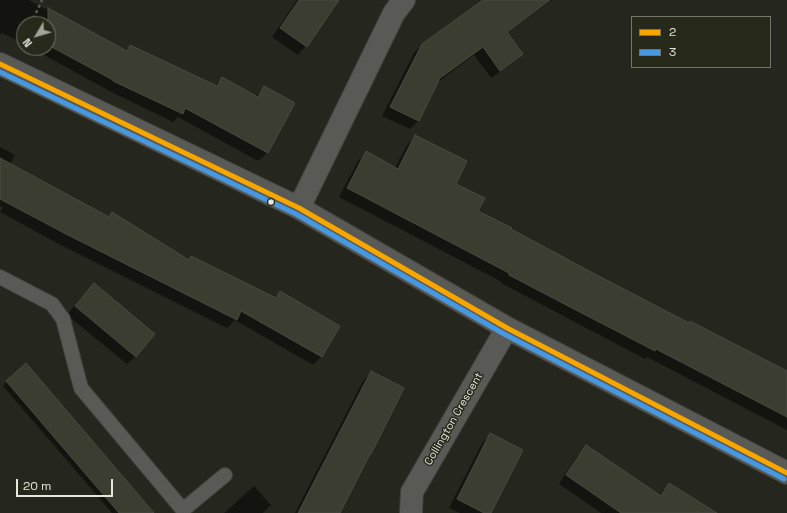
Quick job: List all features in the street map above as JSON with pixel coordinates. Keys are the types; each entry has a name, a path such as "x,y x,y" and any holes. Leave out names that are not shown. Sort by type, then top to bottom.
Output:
{"street":[{"path":"299,208 394,13 404,0"},
{"path":"0,64 299,208 507,328 787,473"},
{"name":"Collington Crescent","path":"410,513 412,492 507,328"}],"lane":[{"path":"0,277 52,304 63,320 81,388 183,510 225,475"}],"path":[{"path":"35,16 42,0"}],"building":[{"path":"299,0 339,0 307,47 280,28"},
{"path":"483,0 550,0 507,32 523,54 500,71 483,47 440,78 419,121 390,107 422,44"},
{"path":"48,8 127,51 130,45 217,86 222,77 258,97 264,86 295,103 268,153 185,108 183,114 113,81 56,49 56,16 48,16"},
{"path":"415,135 467,161 456,184 485,198 478,211 689,323 690,321 787,371 787,417 656,349 655,351 574,309 347,188 366,151 398,169"},
{"path":"0,158 109,217 112,212 189,260 191,256 276,298 280,291 340,326 322,357 241,311 237,320 0,199"},
{"path":"94,283 155,334 136,357 75,306"},
{"path":"26,363 154,513 119,513 6,381"},
{"path":"371,371 404,388 371,454 340,513 298,513"},
{"path":"490,433 523,450 491,513 484,513 457,499"},
{"path":"586,445 661,496 669,483 717,513 621,513 566,475"}],"transit line":[{"name":"2","path":"0,64 299,208 507,328 787,473"},
{"name":"3","path":"0,72 296,214 504,334 784,479"}]}
